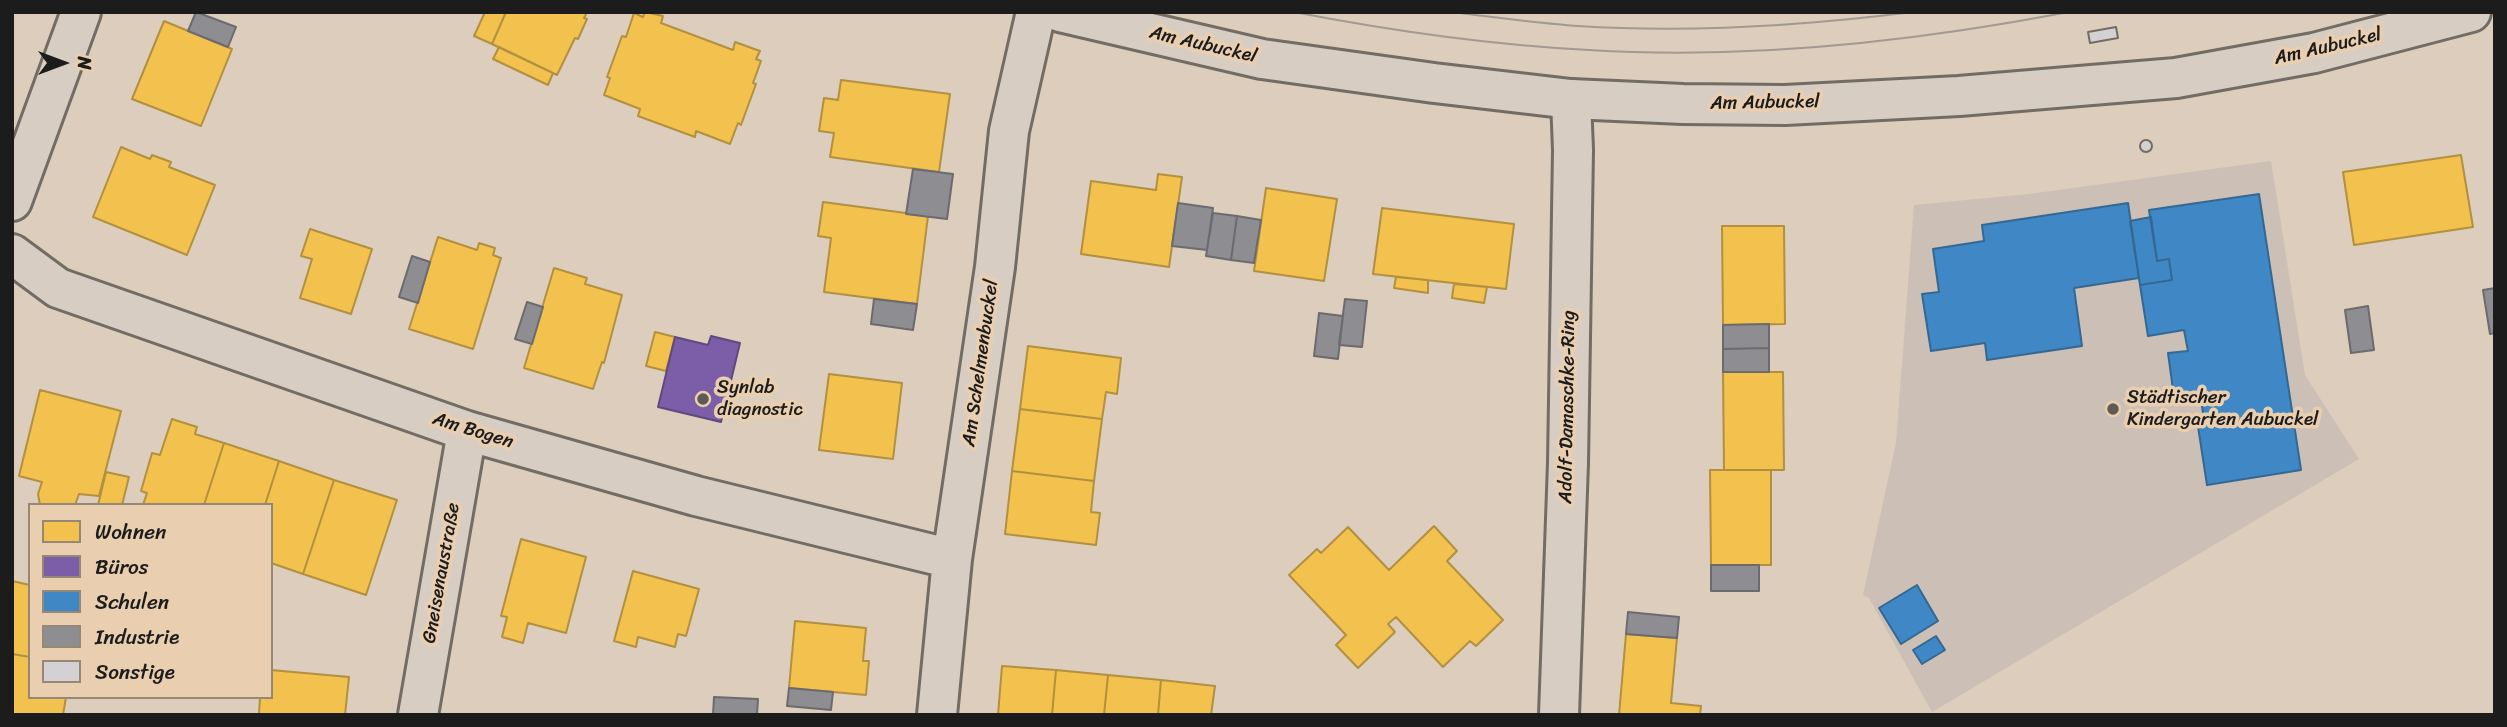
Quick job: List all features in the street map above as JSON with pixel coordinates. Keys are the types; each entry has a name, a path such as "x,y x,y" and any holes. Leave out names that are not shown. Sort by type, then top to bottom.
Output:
{"street":[{"path":"12,201 80,12"},
{"name":"Am Schelmenbuckel","path":"937,715 952,559 995,267 1009,131 1036,12"},
{"name":"Am Aubuckel","path":"1060,12 1262,59 1434,83 1571,99 1785,105 1959,96 2176,78 2314,53 2471,12"},
{"name":"Adolf-Damaschke-Ring","path":"1559,715 1568,463 1573,150 1571,99"},
{"name":"Am Bogen","path":"12,254 58,288 467,431 696,496 952,559"},
{"name":"Gneisenaustraße","path":"418,715 467,431"}],"shaded area":[{"name":"Städtischer Kindergarten Aubuckel","path":"2271,161 2305,375 2359,459 1932,712 1869,598 1863,595 1896,443 1914,205 2029,194"}],"building: Wohnen":[{"path":"485,12 506,12 492,44 474,36"},
{"path":"506,12 587,12 584,18 587,19 557,75 492,44"},
{"path":"645,12 663,16 661,23 733,50 735,42 760,51 756,59 761,61 753,83 756,84 741,125 738,123 730,144 696,131 695,137 638,116 640,109 604,95 610,78 607,77 622,36 626,37 634,13 643,17"},
{"path":"164,21 232,49 201,126 132,99"},
{"path":"499,47 553,73 548,85 493,59"},
{"path":"841,80 950,94 939,172 830,157 834,133 819,131 824,98 838,100"},
{"path":"121,147 150,159 152,155 171,162 169,167 215,185 187,255 93,217"},
{"path":"2461,155 2473,227 2354,245 2343,172"},
{"path":"1158,174 1182,177 1169,267 1081,254 1091,181 1156,190"},
{"path":"1266,188 1337,199 1324,281 1254,271"},
{"path":"823,202 928,216 917,304 824,292 831,238 818,236"},
{"path":"1382,208 1514,224 1506,289 1373,274"},
{"path":"1722,226 1784,226 1785,324 1723,325"},
{"path":"310,229 372,249 351,314 300,298 312,259 301,256"},
{"path":"438,237 477,250 479,243 495,248 493,255 501,258 473,349 409,329"},
{"path":"554,268 587,278 585,284 622,295 604,363 602,362 593,389 524,368"},
{"path":"1396,277 1428,280 1428,293 1394,288"},
{"path":"1454,284 1487,287 1484,303 1452,298"},
{"path":"655,332 675,337 666,371 646,366"},
{"path":"1028,346 1121,358 1117,394 1106,392 1102,419 1020,409"},
{"path":"1723,372 1783,372 1784,470 1724,470"},
{"path":"829,374 902,383 893,459 819,450"},
{"path":"40,390 121,411 99,496 79,494 76,503 40,503 38,494 42,482 19,476"},
{"path":"1020,409 1102,419 1094,481 1012,471"},
{"path":"172,419 197,427 195,434 224,443 205,503 144,503 147,493 141,491 152,453 160,455"},
{"path":"224,443 279,461 266,503 205,503"},
{"path":"279,461 334,480 303,574 273,564 273,503 266,503"},
{"path":"1710,470 1771,470 1771,565 1711,565"},
{"path":"1012,471 1094,481 1091,512 1100,513 1096,545 1005,534"},
{"path":"106,472 129,477 122,503 98,503"},
{"path":"334,480 397,500 366,595 303,574"},
{"path":"1434,526 1457,551 1447,561 1503,620 1476,646 1470,641 1443,667 1396,617 1388,624 1395,632 1358,668 1336,645 1346,635 1289,575 1317,549 1321,553 1348,527 1389,570"},
{"path":"521,539 586,557 566,633 528,623 523,643 502,637 507,617 501,616"},
{"path":"633,571 699,589 686,636 678,634 675,647 638,637 636,647 614,641"},
{"path":"12,581 28,585 28,657 12,654"},
{"path":"795,621 866,628 863,661 869,661 866,695 789,688"},
{"path":"1626,634 1677,638 1671,703 1701,706 1700,715 1619,715"},
{"path":"12,654 28,657 28,699 66,699 63,715 12,715"},
{"path":"1002,666 1056,670 1052,715 998,715"},
{"path":"273,670 349,677 345,715 259,714 260,699 273,699"},
{"path":"1056,670 1108,675 1104,715 1052,715"},
{"path":"1108,675 1161,680 1158,715 1104,715"},
{"path":"1161,680 1215,686 1211,715 1158,715"}],"building: Büros":[{"path":"711,336 740,343 721,422 658,407 675,337 708,345"}],"building: Schulen":[{"path":"2259,194 2301,470 2207,485 2197,420 2204,419 2201,400 2175,404 2168,353 2188,351 2184,330 2148,336 2140,285 2172,280 2169,259 2157,261 2149,210"},
{"path":"2128,203 2139,278 2074,288 2082,346 1987,360 1985,343 1931,351 1922,294 1939,292 1933,249 1984,241 1982,225"},
{"path":"2151,217 2157,261 2169,259 2172,280 2140,285 2130,221"},
{"path":"1917,585 1938,621 1901,644 1879,608"},
{"path":"1936,636 1945,650 1922,664 1913,650"}],"building: Industrie":[{"path":"196,12 236,27 228,47 188,31"},
{"path":"913,169 953,174 947,219 906,214"},
{"path":"1178,203 1213,208 1207,250 1172,246"},
{"path":"1213,213 1237,216 1231,260 1206,256"},
{"path":"1237,216 1261,220 1254,263 1231,260"},
{"path":"412,256 430,262 418,303 399,297"},
{"path":"2495,288 2495,333 2490,334 2483,290"},
{"path":"874,299 917,304 913,330 871,324"},
{"path":"1345,299 1367,301 1362,347 1339,345"},
{"path":"527,302 543,307 532,344 515,339"},
{"path":"2368,306 2374,350 2351,353 2345,310"},
{"path":"1319,313 1343,316 1338,359 1314,356"},
{"path":"1769,324 1769,348 1723,349 1723,325"},
{"path":"1769,348 1769,372 1723,372 1723,349"},
{"path":"1711,565 1759,565 1759,591 1711,591"},
{"path":"1628,612 1679,617 1677,638 1626,634"},
{"path":"789,688 833,692 831,710 787,706"},
{"path":"714,697 758,699 757,715 713,715"}],"building: Sonstige":[{"path":"2116,27 2118,38 2090,43 2088,32"},
{"path":"2146,140 2152,146 2146,152 2140,146"}],"tram line":[{"path":"1294,12 1478,41 1649,52 1830,46 1950,32 2069,12"},
{"path":"1451,12 1578,26 1662,29 1788,24 1913,12"}],"place":[{"name":"Synlab diagnostic","path":"703,399"},
{"name":"Städtischer Kindergarten Aubuckel","path":"2113,409"}]}
